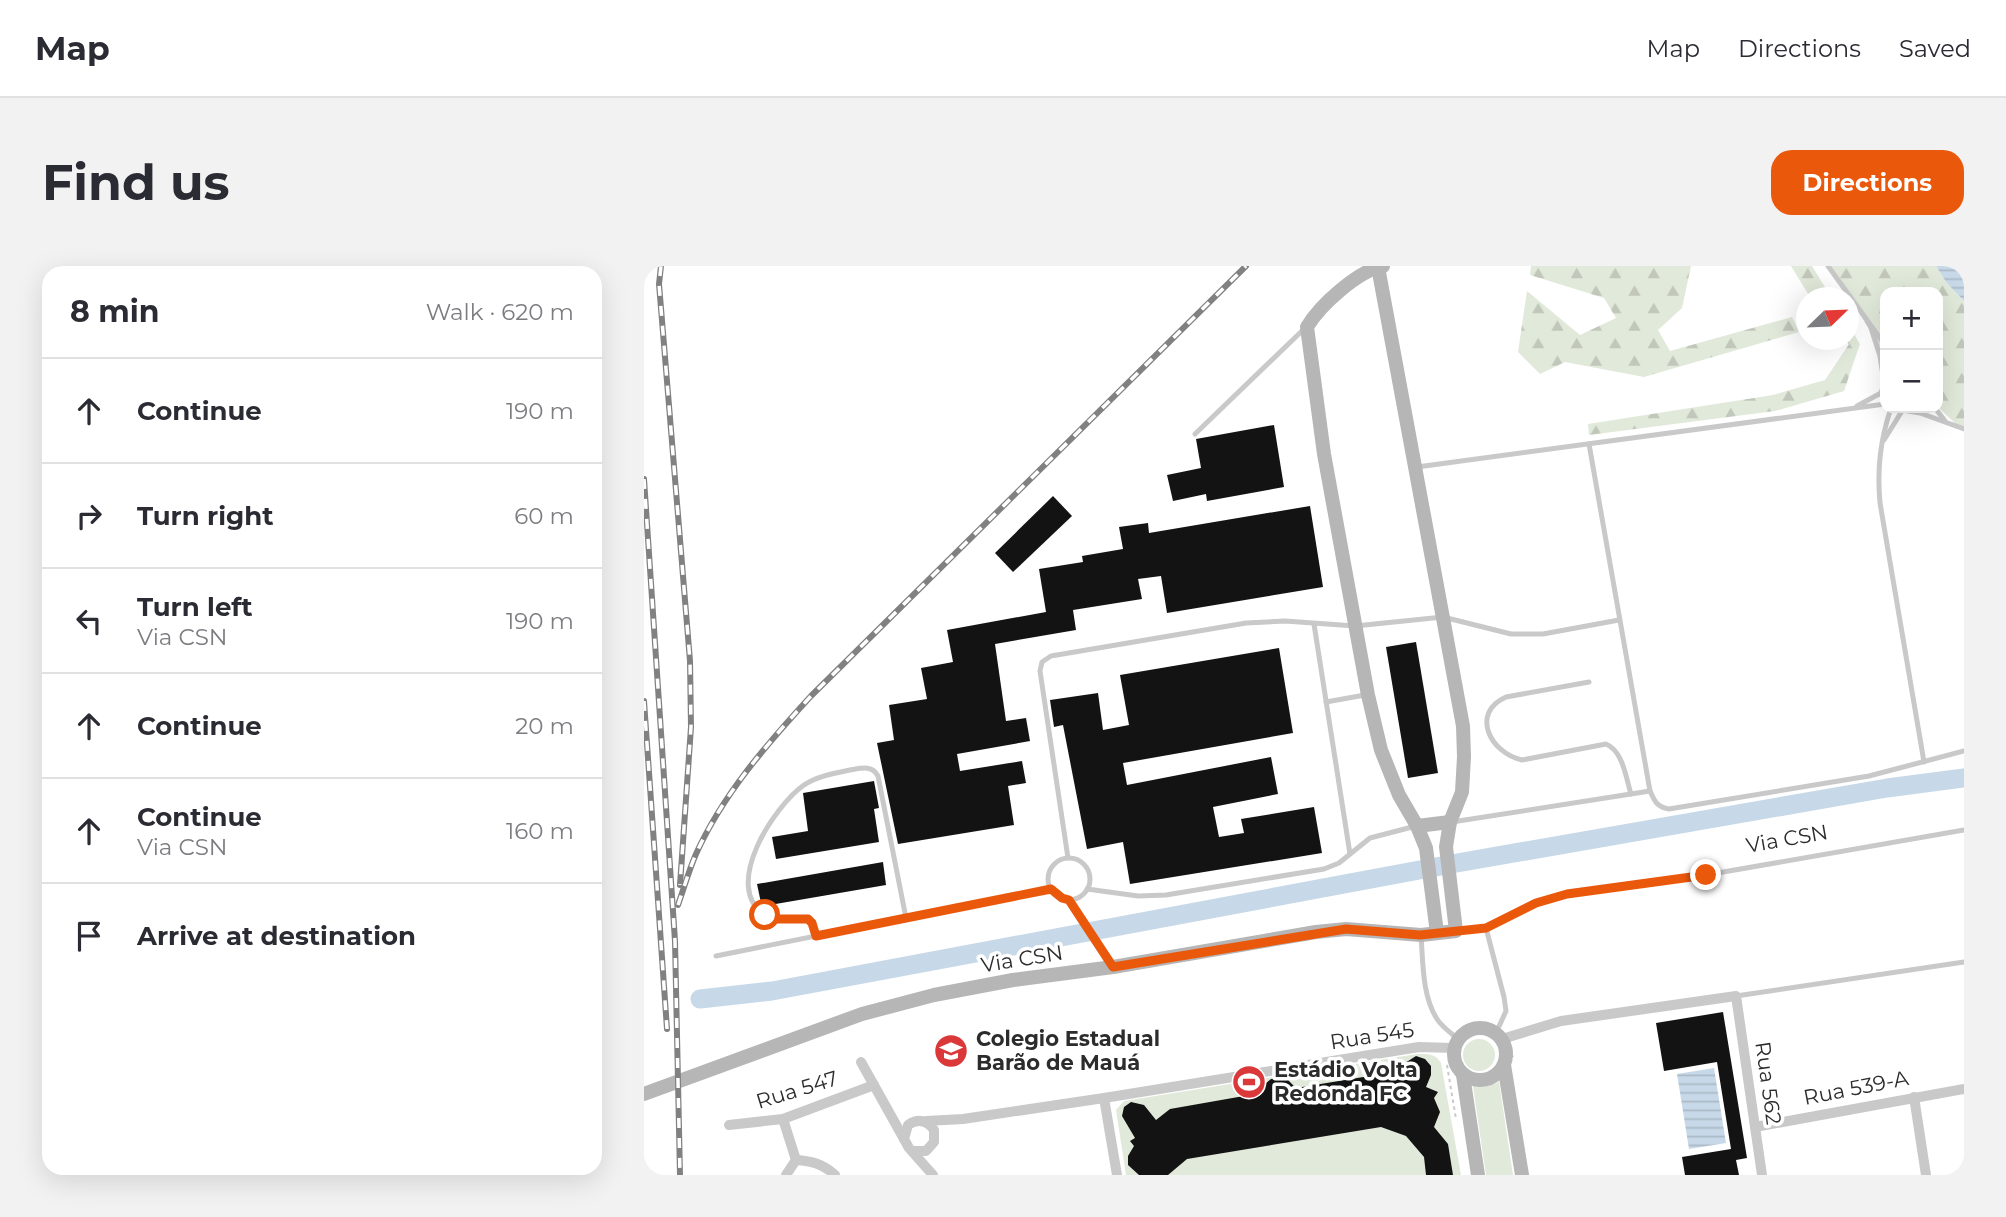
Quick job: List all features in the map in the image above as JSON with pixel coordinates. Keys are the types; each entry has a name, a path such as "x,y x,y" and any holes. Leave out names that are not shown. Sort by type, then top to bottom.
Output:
{"street":[{"path":"1437,933 1426,848 1399,795 1381,750 1368,695 1324,454 1307,327 1321,307 1350,283 1380,266 1414,467 1459,699 1464,757 1461,792 1450,822 1446,847 1456,930"},
{"path":"1417,826 1450,822"},
{"name":"Via CSN","path":"644,1094 862,1014 934,995 1109,961 1346,929 1420,935 1456,930"},
{"path":"1499,1036 1561,1021 1736,996"},
{"name":"Rua 562","path":"1736,996 1762,1175"},
{"path":"1504,1065 1500,1072 1486,1080 1470,1079 1463,1075 1454,1063 1456,1043 1464,1032 1480,1027 1499,1036 1506,1048 1504,1065 1522,1175"},
{"name":"Rua 545","path":"926,1122 1104,1098 1456,1043"},
{"path":"861,1062 909,1147 933,1174"},
{"path":"1463,1075 1478,1175"},
{"name":"Rua 547","path":"729,1125 783,1119 874,1085"},
{"name":"Rua 539-A","path":"1755,1127 1964,1089"},
{"path":"1914,1097 1926,1175"},
{"path":"1104,1098 1116,1175"},
{"path":"890,1110 902,1119 931,1125 936,1136 931,1147 926,1151 914,1151"},
{"path":"783,1119 796,1160"},
{"name":"Rua 545","path":"936,1136 963,1119"},
{"path":"904,1139 905,1130 914,1122"},
{"path":"931,1147 933,1174"},
{"path":"786,1175 796,1160"},
{"path":"796,1160 812,1161 827,1167 835,1175"}],"lane":[{"path":"1828,266 1880,338"},
{"path":"1869,322 1880,356"},
{"path":"1195,434 1307,327"},
{"path":"1854,407 1880,394"},
{"path":"1414,467 1880,404"},
{"path":"1889,413 1879,449 1877,472 1880,503 1924,762"},
{"path":"1879,449 1904,413"},
{"path":"1920,413 1964,429"},
{"path":"1938,413 1945,421"},
{"path":"1588,444 1650,791 1655,803 1661,808 1670,809 1869,776 1964,751"},
{"path":"1068,858 1040,671 1042,662 1051,656 1246,623 1285,621 1355,626 1443,617 1511,634 1543,634 1619,620"},
{"path":"1314,624 1350,854"},
{"path":"1589,682 1506,697 1495,702 1488,708 1486,719 1490,734 1498,750 1508,757 1522,760 1606,744 1614,747 1619,754 1631,794"},
{"path":"1326,702 1368,695"},
{"path":"816,936 808,919 775,919 756,907 751,894 749,867 758,842 787,800 805,784 831,774 869,768 878,776 906,918"},
{"path":"1450,822 1650,791"},
{"path":"1087,889 1138,895 1166,895 1324,869 1339,863 1360,844 1380,834 1417,826"},
{"name":"Via CSN","path":"1456,930 1486,928 1536,903 1567,894 1706,875 1964,830"},
{"path":"1068,858 1082,863 1089,875 1087,889 1076,898 1062,898 1051,889 1048,876 1051,869 1061,859 1068,858"},
{"path":"716,956 1051,889"},
{"path":"1069,900 1109,961"},
{"path":"1486,928 1506,1011 1499,1036"},
{"path":"1420,935 1431,1006 1438,1021 1456,1043"},
{"path":"1736,996 1964,962"}],"green space":[{"path":"1531,266 1691,266 1682,308 1658,330 1670,351 1792,317 1796,333 1644,377 1565,362 1540,374 1518,352 1527,291 1580,335 1616,318 1604,298 1530,275"},
{"path":"1791,266 1812,266 1825,287 1804,287"},
{"path":"1830,266 1936,266 1946,282 1964,301 1964,427 1957,425 1943,412 1943,287 1880,287 1880,347 1859,313 1859,287 1843,287"},
{"path":"1845,350 1858,350 1844,391 1775,411 1589,435 1588,424 1773,395 1825,380"},
{"path":"1479,1039 1490,1044 1495,1055 1490,1066 1479,1071 1468,1066 1463,1055 1468,1044"},
{"path":"1417,1054 1434,1056 1441,1063 1461,1175 1126,1175 1116,1110 1124,1101"},
{"path":"1499,1082 1513,1175 1486,1175 1473,1086 1488,1086"}],"water":[{"path":"1936,266 1964,266 1964,301 1946,282"},
{"path":"1714,1068 1726,1143 1689,1149 1677,1074"}],"building":[{"path":"1274,425 1284,487 1207,501 1206,494 1173,501 1167,475 1201,468 1196,439"},
{"path":"1053,496 1072,516 1013,572 995,553"},
{"path":"1310,506 1323,587 1167,613 1161,576 1138,579 1142,599 1073,610 1076,630 995,644 1006,721 1026,718 1030,741 957,754 960,771 1022,761 1026,783 1008,786 1014,825 898,844 877,743 894,740 889,705 927,699 921,668 953,662 947,630 1046,612 1039,569 1083,562 1082,556 1123,549 1119,527 1148,523 1149,533"},
{"path":"1416,642 1438,773 1408,778 1386,647"},
{"path":"1279,648 1293,733 1123,763 1127,785 1271,757 1278,794 1213,807 1219,837 1244,833 1241,819 1314,807 1322,853 1130,884 1123,842 1087,849 1063,725 1054,727 1050,700 1098,693 1103,730 1129,725 1120,675"},
{"path":"874,781 879,808 874,809 879,842 776,859 772,837 808,831 803,793"},
{"path":"883,862 886,885 764,906 761,903 757,884"},
{"path":"1723,1012 1747,1158 1736,1160 1739,1175 1685,1175 1682,1157 1731,1149 1717,1062 1664,1071 1656,1023"},
{"path":"1416,1056 1425,1059 1431,1066 1426,1087 1438,1092 1434,1098 1440,1112 1434,1127 1448,1144 1453,1175 1426,1175 1424,1157 1406,1136 1381,1127 1187,1159 1168,1175 1139,1175 1128,1165 1128,1156 1134,1146 1130,1141 1135,1138 1122,1116 1124,1107 1131,1102 1144,1105 1156,1120 1170,1109 1261,1093 1271,1079 1286,1078 1296,1088 1388,1073 1399,1077 1405,1063"}],"waterway":[{"path":"700,999 772,991 1457,863 1887,788 1964,778"}],"railway":[{"path":"661,266 659,284 690,661 691,727 680,885"},
{"path":"678,905 696,854 707,832 762,751 811,696 1246,266"},
{"path":"644,479 675,941 680,1175"},
{"path":"644,701 667,1029"}],"place":[{"name":"Colegio Estadual Barão de Mauá","path":"951,1051"},
{"name":"Estádio Volta Redonda FC","path":"1249,1082"}],"route":[{"path":"765,915 775,919 811,920 816,936 1051,889 1056,895 1069,900 1113,967 1316,932 1346,929 1420,935 1486,928 1536,903 1567,894 1706,875"}]}
